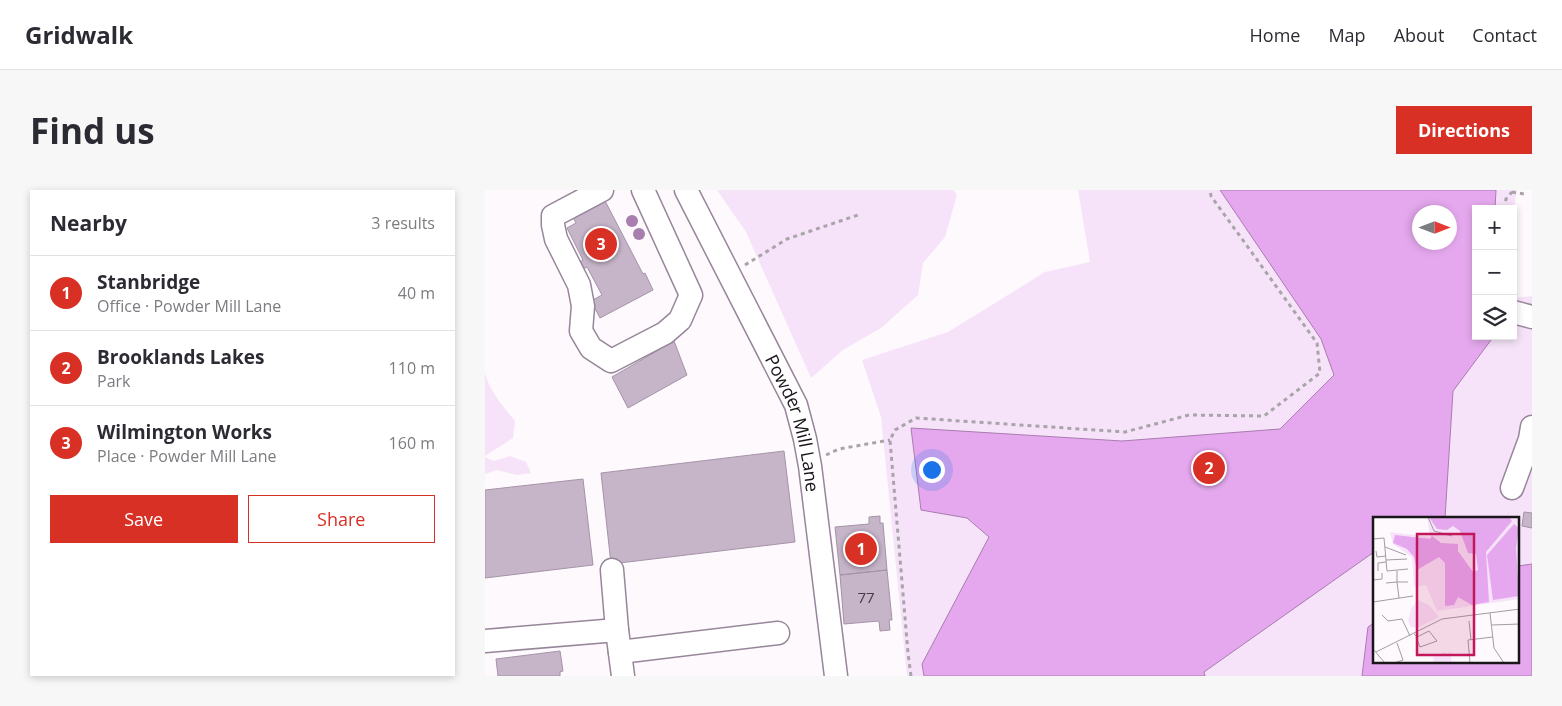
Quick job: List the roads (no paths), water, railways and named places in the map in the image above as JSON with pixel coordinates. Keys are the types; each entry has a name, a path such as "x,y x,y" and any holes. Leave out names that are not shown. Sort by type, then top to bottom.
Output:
{"street":[{"path":"602,190 553,216 553,225 556,240 579,285 583,306 581,331 591,348 611,360 665,332 680,320 691,295 643,190"},
{"name":"Powder Mill Lane","path":"686,190 796,405 803,427 810,466 836,676"},
{"path":"1517,313 1532,317"},
{"path":"1512,488 1530,439 1532,427"},
{"path":"612,570 623,676"},
{"path":"485,642 619,641 778,633"}],"place":[{"name":"Wilmington Works","path":"601,244"},
{"name":"Brooklands Lakes","path":"1209,468"},
{"name":"Stanbridge","path":"861,549"}]}
